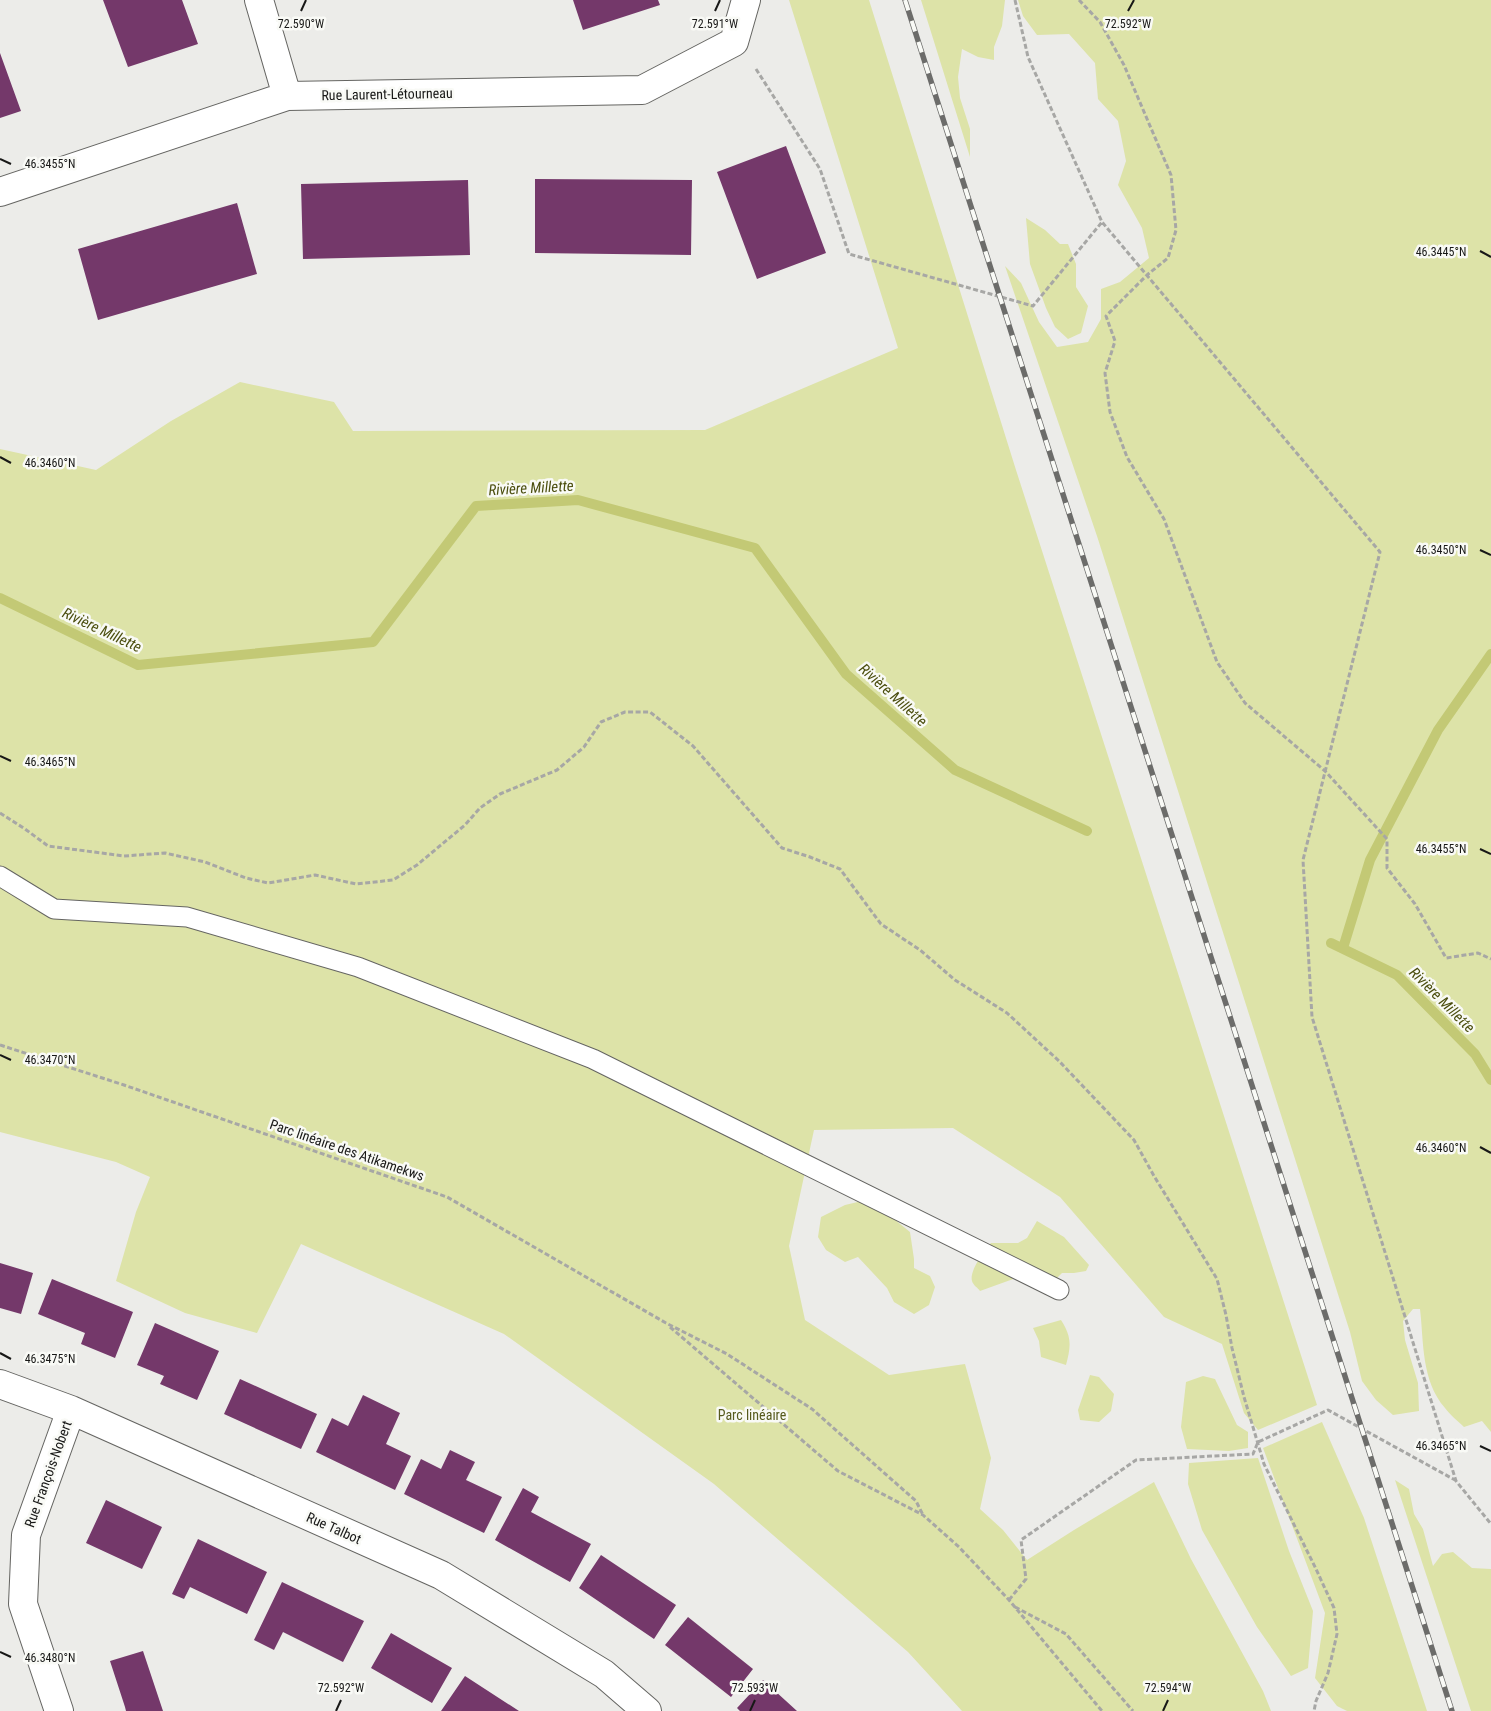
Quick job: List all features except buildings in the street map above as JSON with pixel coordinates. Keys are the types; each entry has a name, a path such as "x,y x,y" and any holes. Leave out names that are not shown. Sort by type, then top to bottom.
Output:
{"street":[{"path":"259,0 287,96"},
{"name":"Rue Laurent-Létourneau","path":"0,192 287,96 642,90 734,42 746,0"},
{"name":"Rue Talbot","path":"0,1384 71,1410 441,1575 604,1674 647,1711"},
{"name":"Rue François-Nobert","path":"58,1711 23,1604 26,1535 71,1410"}],"lane":[{"path":"0,876 54,909 187,917 367,971 593,1060 1059,1290"}],"path":[{"path":"1015,0 1028,57 1102,222 1380,552 1303,860 1312,1017 1456,1481"},
{"path":"1079,0 1100,22 1124,65 1171,175 1176,230 1168,258 1147,275 1106,316 1115,341 1105,373 1110,412 1127,457 1164,519 1217,662 1245,703 1325,771 1387,839 1387,868 1415,904 1446,958 1478,953 1491,959"},
{"path":"756,69 820,169 849,254 1033,306 1102,222"},
{"path":"0,813 48,846 124,856 165,853 205,862 246,878 268,883 315,875 356,884 393,880 417,865 465,825 480,808 500,794 557,770 584,747 601,722 625,712 650,712 693,746 782,848 840,869 881,924 920,950 955,980 1007,1014 1058,1061 1134,1140 1217,1278 1244,1397 1264,1464 1334,1608 1337,1634 1328,1673 1314,1711"},
{"name":"Parc linéaire des Atikamekws","path":"0,1045 124,1085 447,1197 666,1323 727,1354 812,1409 916,1501 923,1515"},
{"name":"Parc linéaire des Atikamekws","path":"666,1323 838,1471 923,1515 959,1547 1009,1600 1102,1711"},
{"path":"1009,1600 1026,1579 1021,1540 1136,1460 1253,1454 1258,1442 1328,1410 1456,1481 1491,1524"},
{"name":"Parc linéaire des Atikamekws","path":"1014,1606 1066,1634 1132,1711"}],"green space":[{"name":"Parc linéaire","path":"789,0 869,0 1016,470 1317,1405 1258,1430 1244,1413 1222,1344 1164,1317 1060,1197 953,1128 814,1130 789,1246 805,1320 889,1375 965,1364 991,1458 980,1509 1003,1530 1027,1560 1154,1482 1191,1559 1263,1691 1271,1711 962,1711 908,1652 714,1484 504,1334 301,1244 257,1333 185,1313 116,1281 136,1212 150,1177 116,1162 0,1132 0,449 96,470 171,421 240,382 334,402 353,431 705,430 898,348"},
{"path":"921,0 1005,0 1002,26 994,47 994,60 978,57 962,49 958,77 960,98 970,129 970,157"},
{"path":"1018,0 1491,0 1491,1432 1482,1421 1464,1427 1449,1413 1437,1397 1425,1361 1420,1309 1413,1309 1403,1321 1405,1340 1418,1383 1419,1411 1393,1415 1376,1400 1362,1381 1350,1332 1097,536 1005,266 1021,283 1039,322 1057,347 1088,342 1101,319 1101,289 1120,282 1149,258 1142,228 1118,185 1126,161 1118,121 1098,99 1095,63 1069,34 1037,35 1023,16"},
{"path":"1026,218 1045,230 1060,244 1068,244 1076,264 1076,287 1088,306 1081,333 1068,339 1055,327 1030,264"},
{"path":"862,1201 889,1215 910,1232 914,1268 930,1276 935,1287 929,1305 914,1314 894,1302 887,1288 858,1257 845,1262 826,1250 818,1237 821,1217 845,1205"},
{"path":"1037,1221 1064,1237 1089,1265 1086,1271 1062,1273 1054,1281 1016,1278 980,1291 973,1282 973,1272 978,1261 991,1243 1018,1243 1027,1238"},
{"path":"1061,1320 1070,1342 1066,1365 1041,1357 1039,1341 1033,1328"},
{"path":"1090,1375 1099,1377 1114,1394 1111,1411 1099,1422 1080,1420 1078,1410"},
{"path":"1203,1376 1215,1379 1237,1425 1248,1432 1248,1448 1229,1451 1187,1449 1181,1427 1186,1382"},
{"path":"1322,1422 1364,1518 1427,1711 1347,1711 1337,1706 1315,1678 1325,1613 1263,1448"},
{"path":"1258,1458 1289,1551 1313,1611 1308,1668 1291,1676 1257,1627 1202,1530 1188,1484 1189,1463"},
{"path":"1395,1480 1409,1489 1414,1514 1423,1529 1433,1566 1442,1554 1453,1552 1472,1568 1491,1569 1491,1711 1471,1711"}],"waterway":[{"name":"Rivière Millette","path":"0,598 138,665 373,642 476,506 578,500 755,548 846,674 955,770 1087,831"},
{"path":"1343,948 1370,860 1438,730 1491,654"},
{"name":"Rivière Millette","path":"1331,943 1397,975 1475,1054 1491,1080"}],"railway":[{"path":"905,0 1452,1711"}]}
